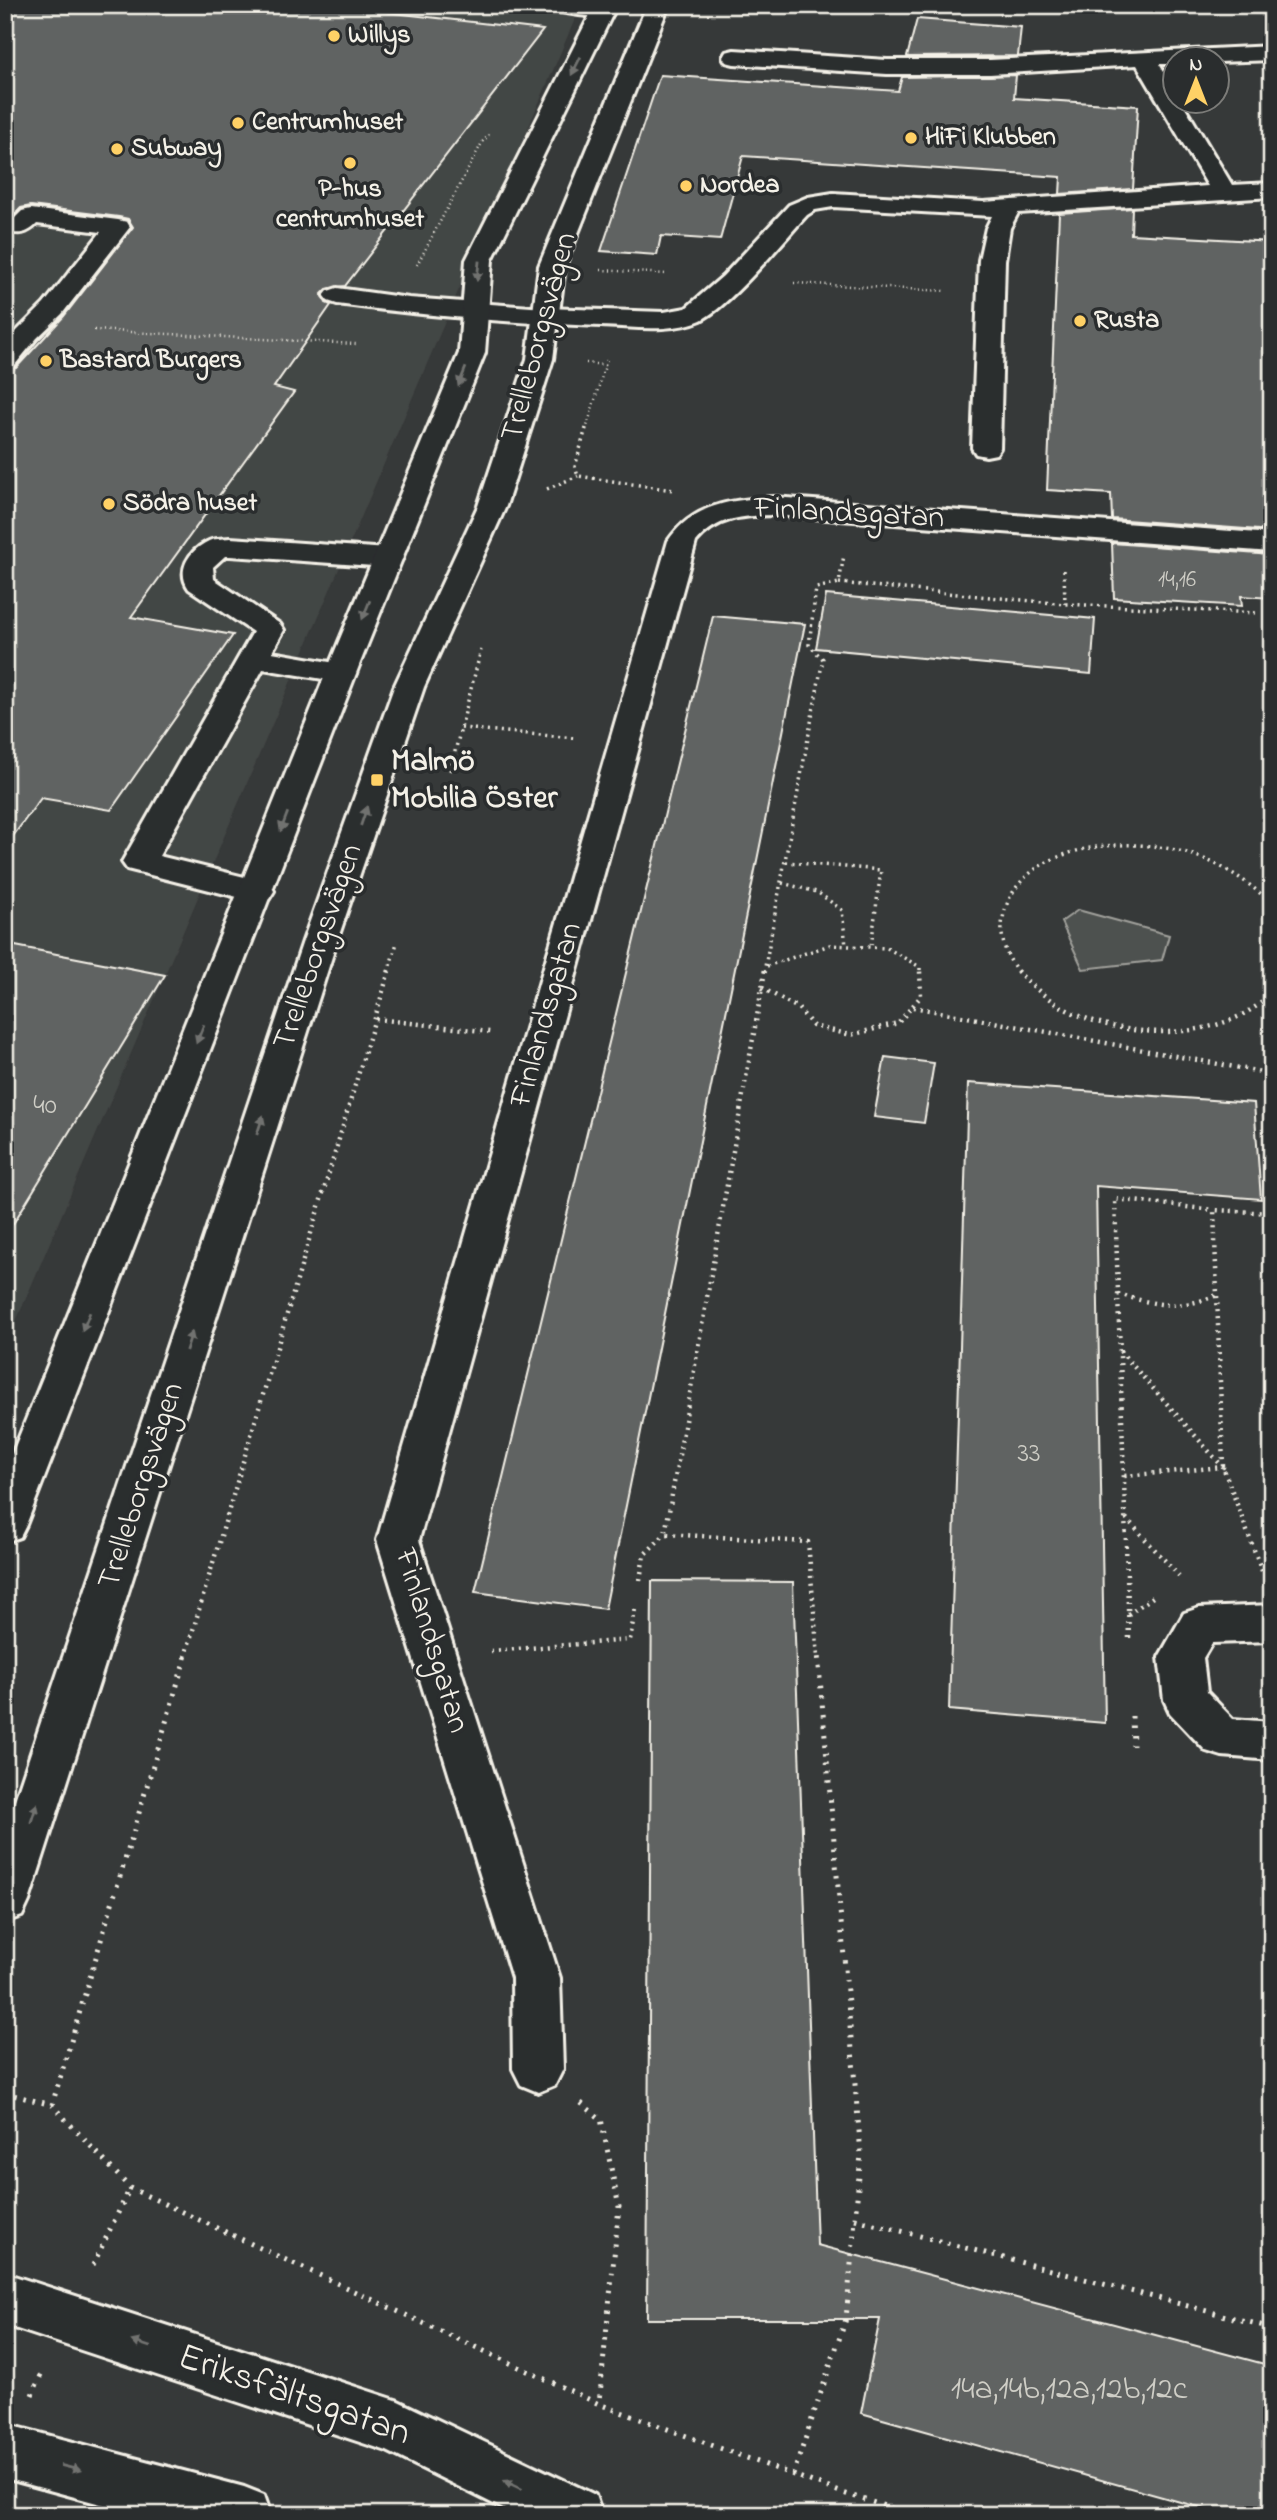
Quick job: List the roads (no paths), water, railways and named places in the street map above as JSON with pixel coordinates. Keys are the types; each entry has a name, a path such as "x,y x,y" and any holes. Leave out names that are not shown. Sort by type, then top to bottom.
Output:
{"main road":[{"path":"561,5 605,8"},
{"name":"Trelleborgsvägen","path":"5,1901 320,941 409,687 492,506 540,359 552,266 658,5"},
{"name":"Trelleborgsvägen","path":"5,1525 341,673 472,353 479,260 605,8"},
{"path":"734,57 912,67 990,67 1272,53"},
{"path":"1143,58 1223,192"},
{"path":"337,296 474,311 664,320 695,313 732,281 793,216 808,204 832,200 983,209 1272,190"},
{"path":"986,448 992,260 998,228 1008,208"},
{"path":"5,225 20,227 32,216 118,227 53,309 5,360"},
{"name":"Finlandsgatan","path":"538,2069 536,1978 398,1540 682,541 692,527 710,514 740,508 773,506 1272,543"},
{"path":"257,891 139,862 269,630 199,583 198,565 217,548 230,547 388,558"},
{"path":"253,659 341,673"},
{"path":"1272,1623 1199,1626 1181,1657 1186,1700 1222,1737 1272,1741"},
{"name":"Eriksfältsgatan","path":"5,2299 396,2427 575,2515"},
{"path":"5,2451 244,2515"}],"place":[{"name":"Willys","path":"334,36"},
{"name":"Centrumhuset","path":"238,123"},
{"name":"HiFi Klubben","path":"911,138"},
{"name":"Subway","path":"117,149"},
{"name":"P-hus centrumhuset","path":"350,163"},
{"name":"Nordea","path":"686,186"},
{"name":"Rusta","path":"1080,321"},
{"name":"Bastard Burgers","path":"46,361"},
{"name":"Södra huset","path":"109,504"},
{"name":"Malmö Mobilia Öster","path":"377,780"}]}
